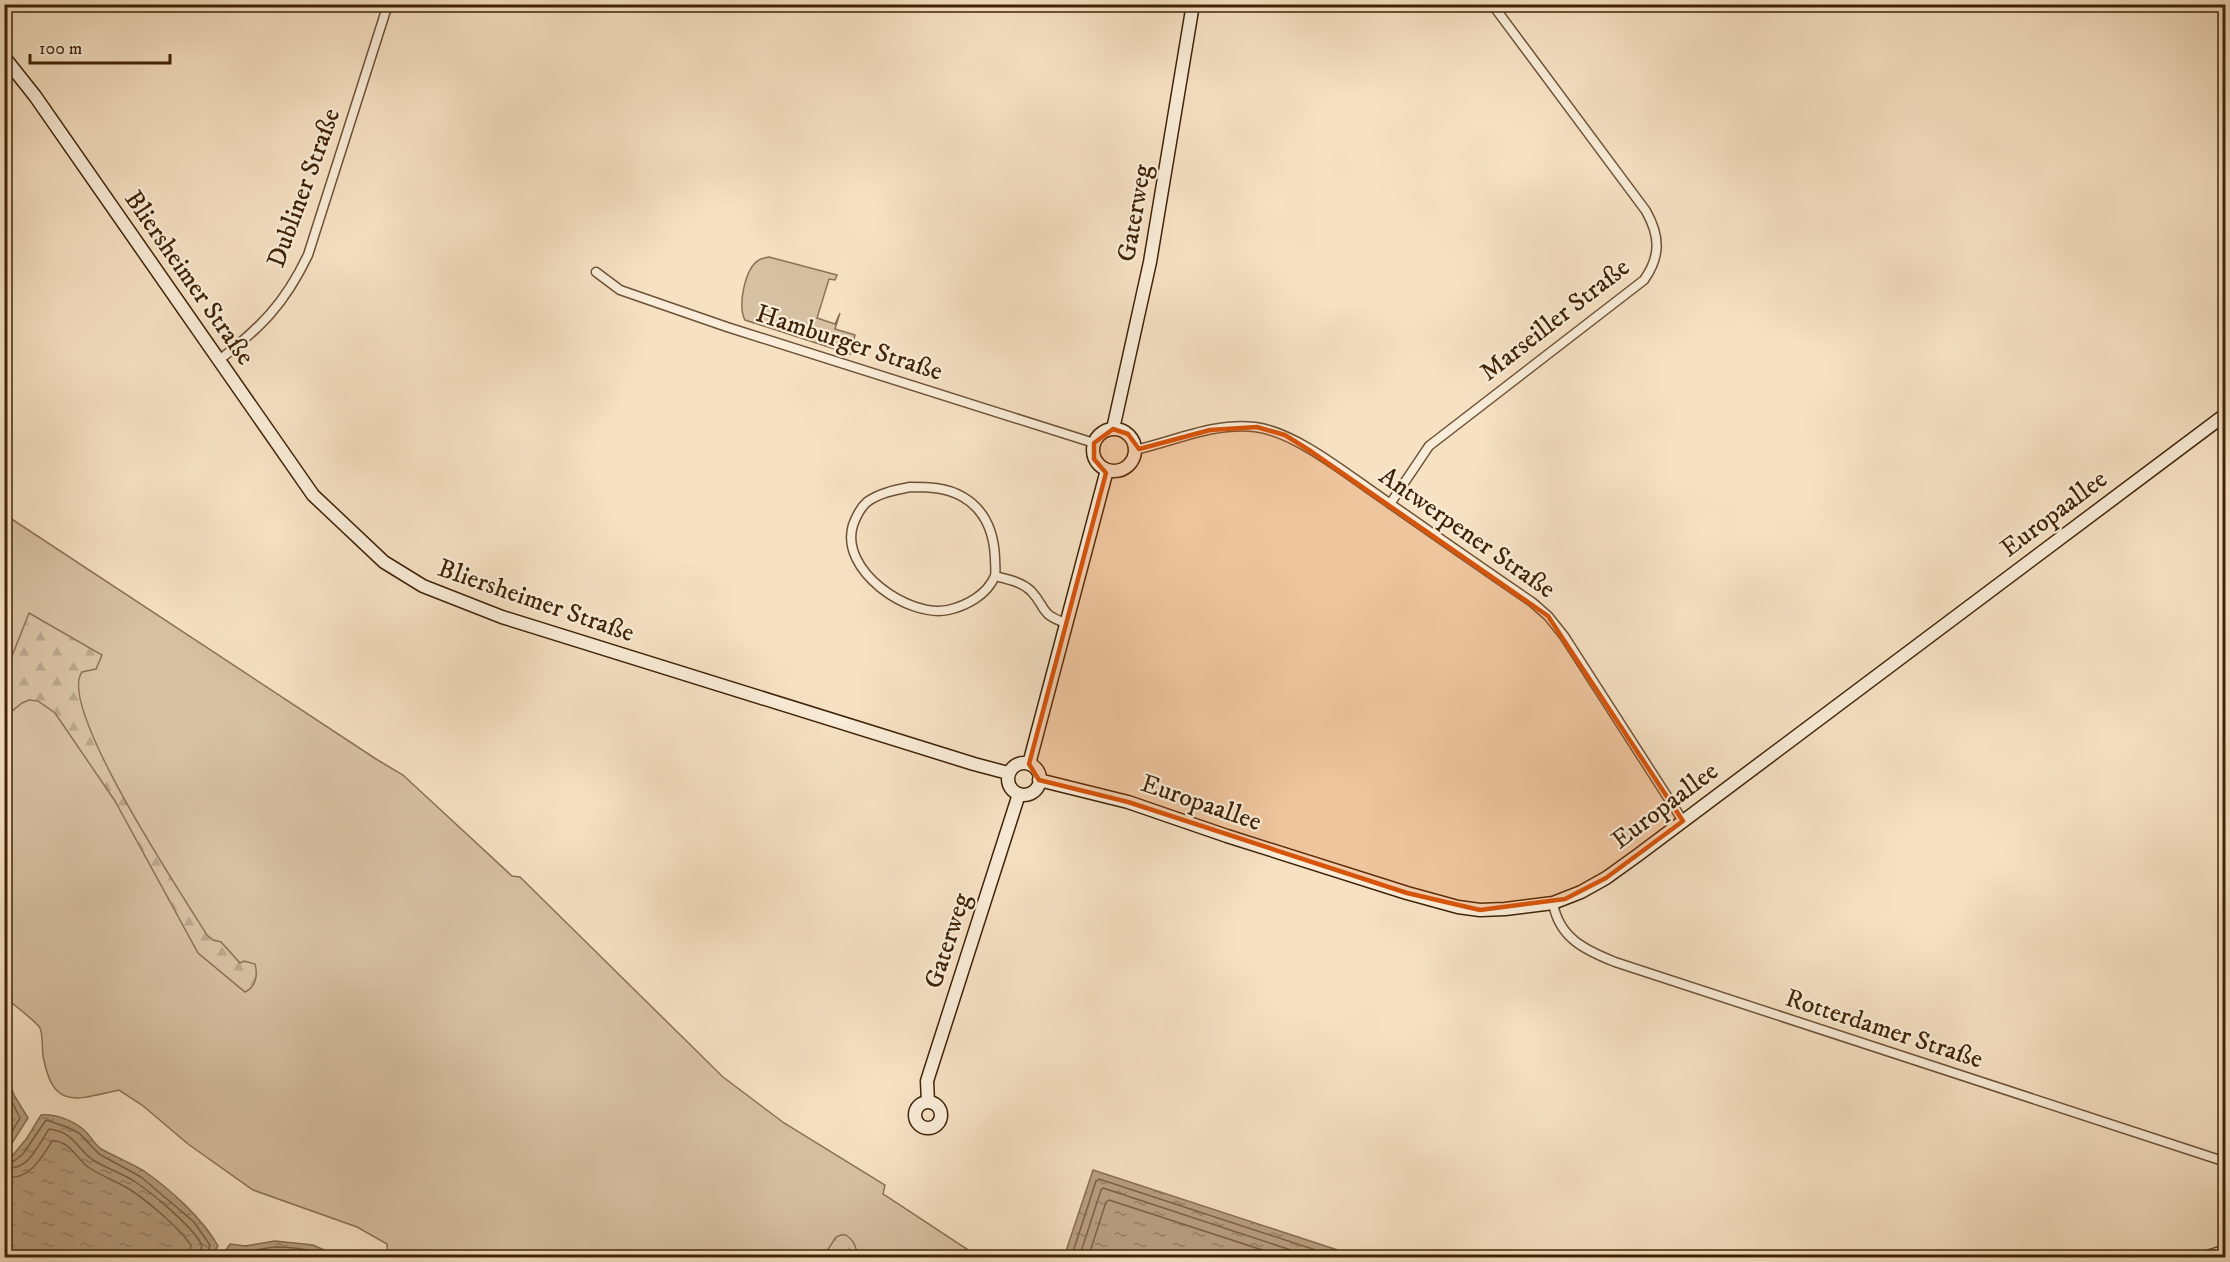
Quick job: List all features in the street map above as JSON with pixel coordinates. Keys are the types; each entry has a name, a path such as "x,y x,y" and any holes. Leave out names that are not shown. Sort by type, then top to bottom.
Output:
{"main road":[{"name":"Gaterweg","path":"1113,429 1150,262 1193,4"},
{"name":"Bliersheimer Straße","path":"4,57 38,100 313,495 384,561 423,586 502,617 1008,773"},
{"name":"Europaallee","path":"1039,780 1128,802 1337,871 1458,907 1480,910 1505,909 1553,903 1581,892 1606,878 2226,414"},
{"path":"1113,429 1119,429 1128,434 1135,450 1128,466 1120,471 1100,467 1095,459 1094,443 1098,436 1106,430 1113,429"},
{"path":"1029,764 1107,470"},
{"path":"1018,764 1029,764 1037,770 1039,780 1034,791 1019,794 1010,788 1008,773 1018,764"},
{"name":"Gaterweg","path":"928,1102 927,1081 1019,794"}],"street":[{"name":"Dubliner Straße","path":"218,361 253,334 273,314 300,273 308,255 388,4"},
{"name":"Marseiller Straße","path":"1390,504 1430,446 1644,280 1652,269 1658,249 1653,224 1646,211 1492,4"},
{"name":"Hamburger Straße","path":"597,272 620,290 727,327 1094,443"},
{"name":"Antwerpener Straße","path":"1135,450 1209,430 1236,426 1270,430 1285,435 1390,504 1532,602 1548,616 1564,636 1683,821"},
{"path":"910,487 933,487 962,497 979,510 989,528 994,545 995,576 980,595 966,604 940,610 916,607 896,598 877,584 863,569 853,552 851,533 856,516 866,503 889,491 910,487"},
{"path":"995,576 1019,583 1031,591 1047,614 1066,623"},
{"name":"Rotterdamer Straße","path":"1553,903 1555,916 1574,942 1592,953 1615,962 2226,1162"},
{"path":"2198,1257 2226,1249"}],"highlighted area":[{"path":"1257,427 1285,435 1548,616 1683,821 1606,878 1565,899 1480,910 1407,893 1128,802 1039,780 1029,764 1106,473 1094,459 1094,443 1113,429 1128,434 1139,449 1210,430"}],"green space":[{"path":"769,257 837,275 835,280 829,279 817,318 835,324 840,313 835,329 855,335 850,354 745,320 742,297 746,279 754,264 760,259"},
{"path":"4,514 403,775 512,876 520,877 723,1077 784,1123 885,1185 883,1194 979,1257 388,1257 387,1244 357,1227 253,1190 188,1144 142,1105 119,1090 78,1098 60,1093 53,1086 47,1073 40,1028 5,997"},
{"path":"29,613 102,655 96,669 82,672 79,692 87,722 126,802 207,935 221,942 240,963 244,961 255,964 255,980 249,990 245,992 198,953 115,801 55,713 38,701 29,700 5,717 5,674"},
{"path":"846,1235 852,1240 859,1257 823,1257 836,1237"}],"water":[{"path":"5,1071 14,1095 28,1118 10,1146 9,1155 13,1155 27,1138 41,1115 58,1116 69,1121 84,1130 100,1148 144,1171 185,1205 204,1225 218,1246 211,1257 5,1257"},
{"path":"1093,1170 1359,1257 1064,1257"},
{"path":"275,1241 313,1245 340,1257 221,1257 230,1244 245,1246"}]}
